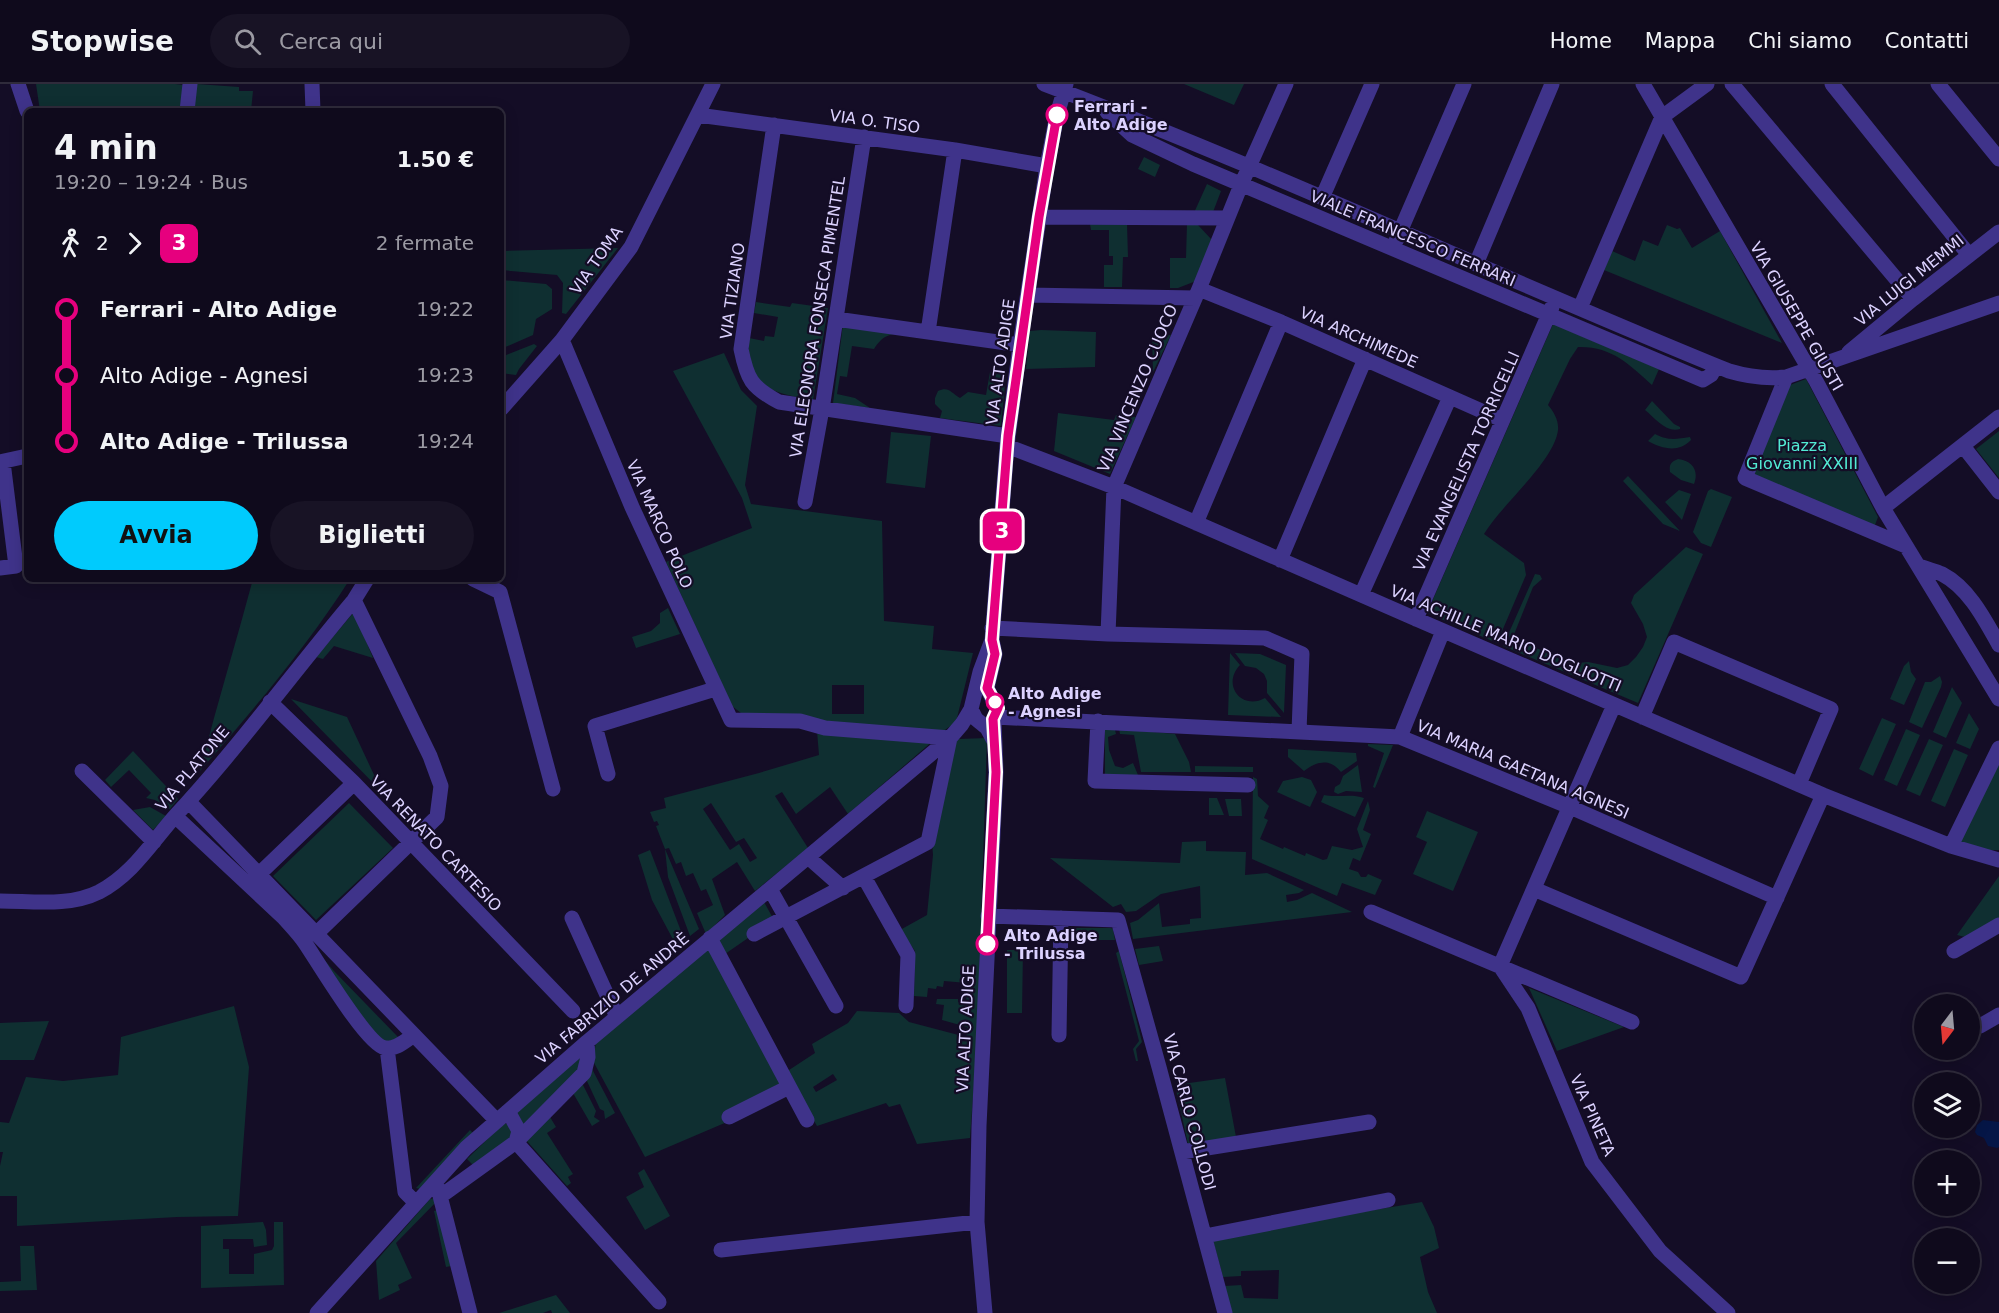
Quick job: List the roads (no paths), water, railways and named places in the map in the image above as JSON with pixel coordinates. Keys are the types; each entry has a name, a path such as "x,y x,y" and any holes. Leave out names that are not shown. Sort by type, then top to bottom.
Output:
{"street":[{"path":"187,108 190,84"},
{"path":"312,84 313,108"},
{"name":"VIA TOMA","path":"504,406 562,340 631,247 713,84"},
{"name":"VIALE FRANCESCO FERRARI","path":"1044,84 1065,88 1100,106 1160,129 1556,299 1716,366 1756,378 1786,377 1809,370 1999,303"},
{"name":"VIA VINCENZO CUOCO","path":"1108,634 1114,487 1286,84"},
{"path":"1322,198 1372,84"},
{"path":"1393,249 1464,84"},
{"path":"1476,264 1552,84"},
{"name":"VIA GIUSEPPE GIUSTI","path":"1643,84 1809,370 1883,508 1999,699"},
{"path":"1580,309 1662,117 1707,84"},
{"path":"1732,84 1912,298"},
{"path":"1832,84 1969,255"},
{"path":"1938,84 1999,159"},
{"path":"20,87 26,108"},
{"name":"VIA ALTO ADIGE","path":"985,1313 977,1222 979,1126 996,747 982,715 980,672 992,634 1008,441 1020,345 1047,165 1065,88"},
{"name":"VIALE FRANCESCO FERRARI","path":"1100,106 1132,135 1241,185 1549,316 1703,380 1711,375 1716,366"},
{"name":"VIA O. TISO","path":"698,115 955,150 1047,165"},
{"name":"VIA TIZIANO","path":"774,125 741,349 745,369 752,384 763,394 779,402 1008,441"},
{"name":"VIA ELEONORA FONSECA PIMENTEL","path":"805,502 822,409 864,137"},
{"path":"928,332 955,150"},
{"path":"1039,217 1227,218"},
{"name":"VIA LUIGI MEMMI","path":"1842,358 1912,298 1999,232"},
{"path":"1028,295 1197,294"},
{"name":"VIA ARCHIMEDE","path":"1197,294 1281,322 1502,420"},
{"name":"VIA EVANGELISTA TORRICELLI","path":"1416,620 1556,299"},
{"path":"836,319 1020,345"},
{"path":"1196,523 1281,322"},
{"name":"VIA MARCO POLO","path":"562,340 632,507 731,720 800,721 825,728 952,736"},
{"path":"1280,560 1365,359"},
{"path":"1786,377 1744,478 1906,546"},
{"path":"1361,596 1450,397"},
{"path":"1883,508 1999,417"},
{"name":"VIA ACHILLE MARIO DOGLIOTTI","path":"1008,441 1823,795 1951,846 1997,858"},
{"path":"1963,446 1999,492"},
{"path":"0,568 16,566 1,462 24,457"},
{"path":"1919,566 1943,575 1961,588 1983,616 1999,645"},
{"name":"VIA PLATONE","path":"0,901 70,901 97,893 120,880 135,866 189,802 354,600 365,582"},
{"path":"479,582 500,592 553,789"},
{"path":"317,933 437,817 441,786 430,756 354,600"},
{"path":"1400,737 1443,631"},
{"path":"992,634 1265,638 1302,654 1299,731"},
{"name":"VIA ALTO ADIGE","path":"982,715 998,708 987,688 995,654 992,634"},
{"path":"1642,717 1674,642 1831,709 1799,784"},
{"path":"608,774 595,726 715,688"},
{"name":"VIA MARIA GAETANA AGNESI","path":"993,699 1002,710 1027,719"},
{"name":"VIA RENATO CARTESIO","path":"270,702 354,783 573,1011"},
{"path":"1500,966 1614,705"},
{"name":"VIA MARIA GAETANA AGNESI","path":"982,715 1400,737 1570,807 1777,898"},
{"name":"VIA FABRIZIO DE ANDRÈ","path":"317,1313 416,1203 438,1190 466,1148 710,938 809,858 952,736 982,715"},
{"path":"996,747 1014,725 1027,719"},
{"path":"1098,722 1095,781 1248,785"},
{"path":"754,934 928,842 952,736"},
{"path":"1951,846 1999,748"},
{"path":"82,771 154,843"},
{"path":"258,875 354,783"},
{"path":"1534,889 1741,977 1823,795"},
{"path":"189,802 414,1035 519,1131 516,1142"},
{"path":"175,816 264,897 305,944 352,1013 376,1043 387,1048 401,1044 414,1035"},
{"path":"809,858 843,888"},
{"path":"864,877 908,955 906,1006"},
{"path":"770,889 836,1006"},
{"path":"1371,912 1632,1022"},
{"path":"988,916 1061,918 1059,1035"},
{"path":"572,918 617,1017"},
{"name":"VIA CARLO COLLODI","path":"1061,918 1118,920 1225,1313"},
{"path":"1953,951 1999,926"},
{"path":"710,938 807,1120"},
{"name":"VIA PINETA","path":"1500,966 1528,1008 1592,1162 1660,1251 1728,1313"},
{"path":"1980,1026 1999,1015"},
{"path":"470,1313 438,1190 516,1142 584,1073 588,1057 587,1042"},
{"path":"387,1048 405,1192 416,1203"},
{"path":"729,1117 789,1087"},
{"path":"1182,1152 1369,1122"},
{"path":"516,1142 659,1302"},
{"path":"1205,1236 1388,1200"},
{"path":"721,1250 977,1222"}],"place":[{"name":"Ferrari - Alto Adige","path":"1057,115"},
{"name":"Alto Adige - Agnesi","path":"995,702"},
{"name":"Alto Adige - Trilussa","path":"987,944"}],"park label":[{"name":"Piazza Giovanni XXIII","path":"1802,454"}]}
